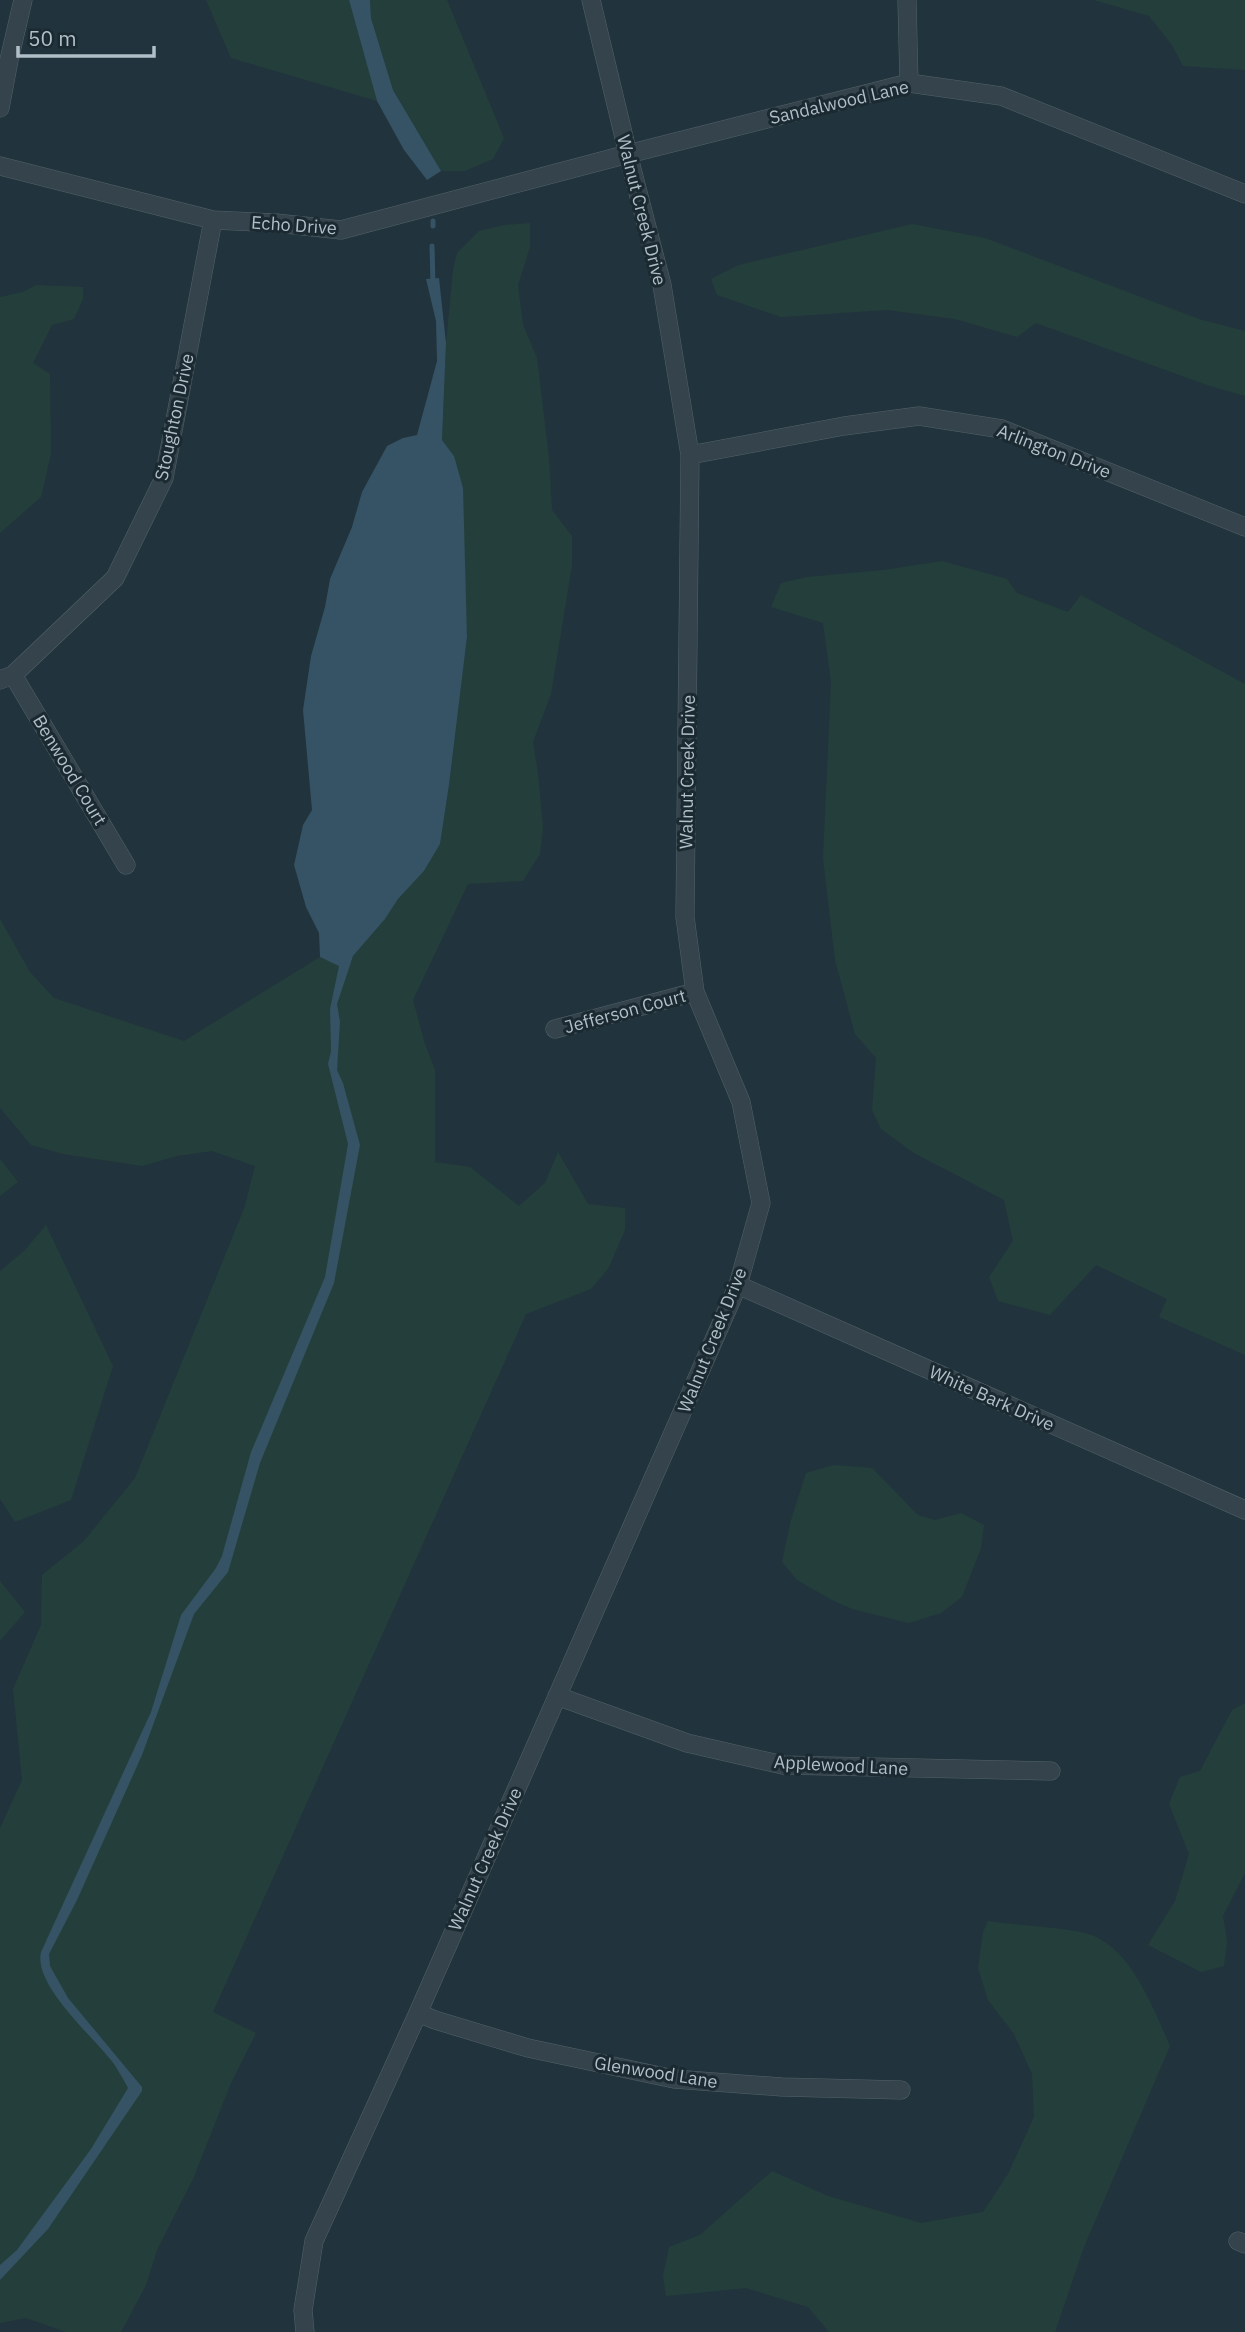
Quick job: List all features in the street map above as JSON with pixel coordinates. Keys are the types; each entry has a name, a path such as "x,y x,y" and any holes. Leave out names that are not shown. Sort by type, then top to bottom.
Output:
{"street":[{"path":"0,108 23,0"},
{"name":"Walnut Creek Drive","path":"305,2332 303,2310 314,2241 418,2013 738,1285 761,1203 741,1102 695,992 685,917 690,456 662,285 591,0"},
{"path":"907,0 909,83"},
{"name":"Sandalwood Lane","path":"628,154 909,83 1001,96 1245,194"},
{"name":"Echo Drive","path":"0,166 213,220 341,230 628,154"},
{"name":"Stoughton Drive","path":"7,678 115,578 164,478 213,220"},
{"name":"Arlington Drive","path":"690,456 844,426 919,416 1002,429 1245,527"},
{"name":"Benwood Court","path":"7,678 126,865"},
{"name":"Jefferson Court","path":"555,1029 695,992"},
{"name":"White Bark Drive","path":"738,1285 1245,1510"},
{"name":"Applewood Lane","path":"557,1696 687,1743 783,1765 1051,1771"},
{"name":"Glenwood Lane","path":"418,2013 528,2048 674,2079 782,2087 901,2090"}],"green space":[{"path":"206,0 349,0 377,101 231,58"},
{"path":"370,0 447,0 504,138 493,159 465,171 441,171 393,90 371,18"},
{"path":"1094,0 1245,0 1245,70 1183,66 1172,45 1149,16"},
{"path":"530,223 530,247 518,285 523,325 537,358 549,458 552,510 572,536 572,565 551,694 533,742 543,828 540,854 523,881 468,884 413,1000 435,1070 435,1162 470,1167 519,1206 545,1183 558,1152 588,1204 625,1208 625,1230 608,1269 591,1289 526,1314 213,2012 256,2033 231,2083 193,2179 157,2250 146,2285 121,2332 66,2332 26,2318 0,2323 0,1828 22,1780 13,1689 41,1625 42,1575 84,1541 135,1478 245,1206 255,1166 212,1151 177,1156 142,1166 63,1154 31,1145 0,1108 0,919 30,972 54,998 184,1041 320,957 348,969 353,956 424,871 440,844 467,637 454,456 442,440 446,343 453,270 457,253 479,231"},
{"path":"912,224 985,238 1199,319 1245,331 1245,396 1207,385 1036,323 1017,337 955,319 887,310 781,317 717,295 711,279 739,265"},
{"path":"36,285 83,287 83,299 74,319 52,325 33,363 50,374 51,454 41,497 0,533 0,297 23,292"},
{"path":"942,561 1007,579 1017,593 1068,612 1081,595 1245,684 1245,1355 1159,1317 1167,1299 1096,1265 1050,1315 998,1301 989,1277 1013,1241 1004,1200 914,1153 881,1129 872,1110 876,1058 855,1034 835,960 823,858 831,682 823,623 771,607 781,583 807,577 884,570"},
{"path":"0,1159 18,1182 0,1196"},
{"path":"46,1225 113,1366 71,1500 15,1522 0,1499 0,1271 25,1250"},
{"path":"833,1465 872,1468 918,1515 935,1520 961,1513 984,1525 981,1548 962,1597 941,1613 909,1623 852,1609 797,1580 782,1562 791,1520 806,1473"},
{"path":"0,1581 25,1612 0,1641"},
{"path":"1245,1703 1245,1873 1223,1916 1227,1941 1224,1966 1201,1972 1148,1945 1175,1901 1189,1854 1169,1804 1180,1777 1200,1771 1232,1710"},
{"path":"988,1921 1073,1931 1101,1939 1115,1950 1138,1979 1170,2046 1084,2247 1055,2332 829,2332 808,2307 746,2288 666,2296 663,2276 669,2247 700,2235 772,2171 828,2196 921,2223 983,2212 1008,2174 1034,2117 1032,2074 1014,2034 988,2000 978,1968 983,1932"}],"water":[{"path":"349,0 370,0 371,18 393,90 441,171 427,180 404,150 377,101"},
{"path":"439,278 446,343 442,440 454,456 463,488 467,637 440,844 424,871 353,956 337,1004 340,1022 337,1070 360,1145 334,1283 260,1463 228,1572 194,1614 142,1755 77,1900 49,1954 50,1966 68,1998 142,2087 142,2091 48,2229 0,2280 0,2265 17,2250 91,2149 128,2088 114,2064 56,1996 41,1966 41,1952 151,1712 181,1615 222,1556 251,1452 325,1277 348,1144 328,1064 331,1051 330,1009 339,966 320,957 319,933 306,907 294,865 303,825 312,810 303,710 311,656 330,579 352,527 362,492 387,446 417,435 437,361 436,321 426,279"}],"waterway":[{"path":"433,221 433,226"},
{"path":"432,246 433,285"}]}
